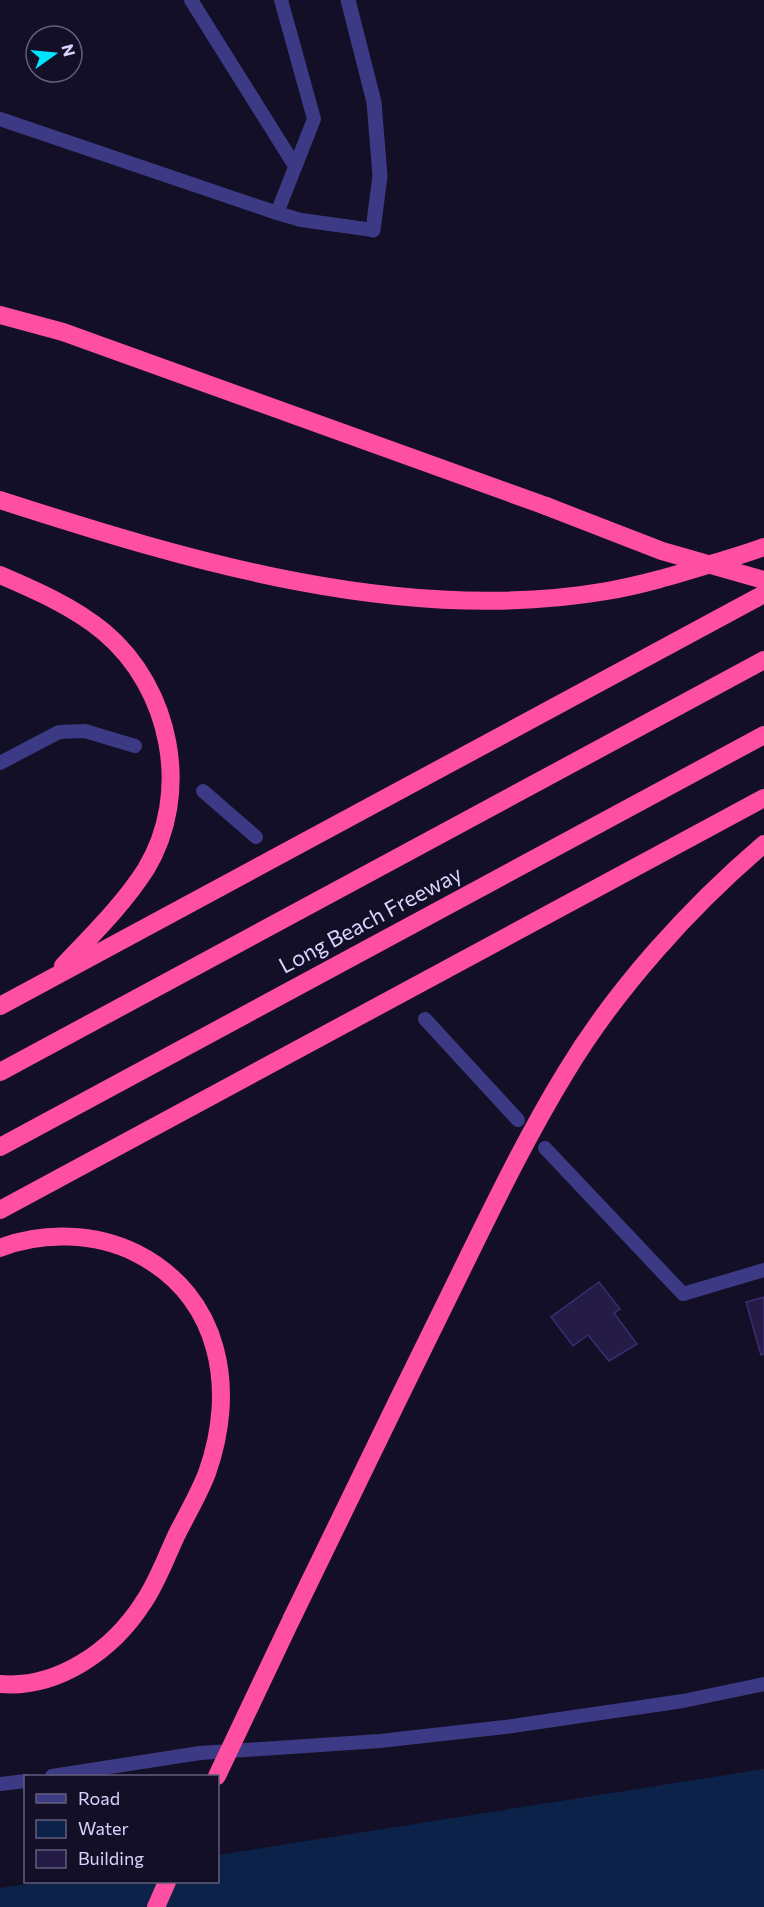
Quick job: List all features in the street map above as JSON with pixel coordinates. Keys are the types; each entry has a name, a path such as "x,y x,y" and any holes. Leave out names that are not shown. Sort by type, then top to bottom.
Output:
{"highway":[{"path":"0,315 63,332 546,506 662,551 764,580"},
{"path":"0,500 90,529 234,567 352,591 437,600 536,599 606,591 658,581 764,547"},
{"path":"0,575 76,611 105,632 146,682 159,709 167,738 171,797 162,833 146,868 116,909 51,978"},
{"path":"0,1005 764,594"},
{"name":"Long Beach Freeway","path":"0,1072 764,660"},
{"name":"Long Beach Freeway","path":"0,1147 764,735"},
{"path":"0,1210 764,798"},
{"path":"217,1775 508,1177 566,1071 615,1000 669,937 708,894 764,844"},
{"path":"0,1248 44,1238 87,1237 119,1245 155,1263 183,1290 203,1317 214,1341 222,1381 221,1419 207,1473 144,1602 122,1631 97,1653 65,1673 34,1681 0,1684"},
{"path":"156,1907 166,1883"}],"street":[{"path":"348,0 374,102 380,176 373,230"}],"lane":[{"path":"190,0 295,166"},
{"path":"277,213 314,119 282,0"},
{"path":"0,119 277,213 301,220 373,230"},
{"path":"0,763 59,732 85,731 135,747"},
{"path":"203,791 256,837"},
{"path":"425,1019 518,1120"},
{"path":"545,1148 682,1294 764,1270"},
{"path":"58,1775 200,1753 380,1741 505,1727 683,1701 764,1684"},
{"path":"0,1784 24,1781"}],"water":[{"path":"764,1769 764,1907 0,1907 0,1888 34,1883 219,1883 219,1855"}],"building":[{"path":"599,1282 620,1309 614,1313 637,1344 609,1361 588,1335 573,1346 551,1317"},
{"path":"764,1297 764,1354 761,1355 746,1302"}]}
